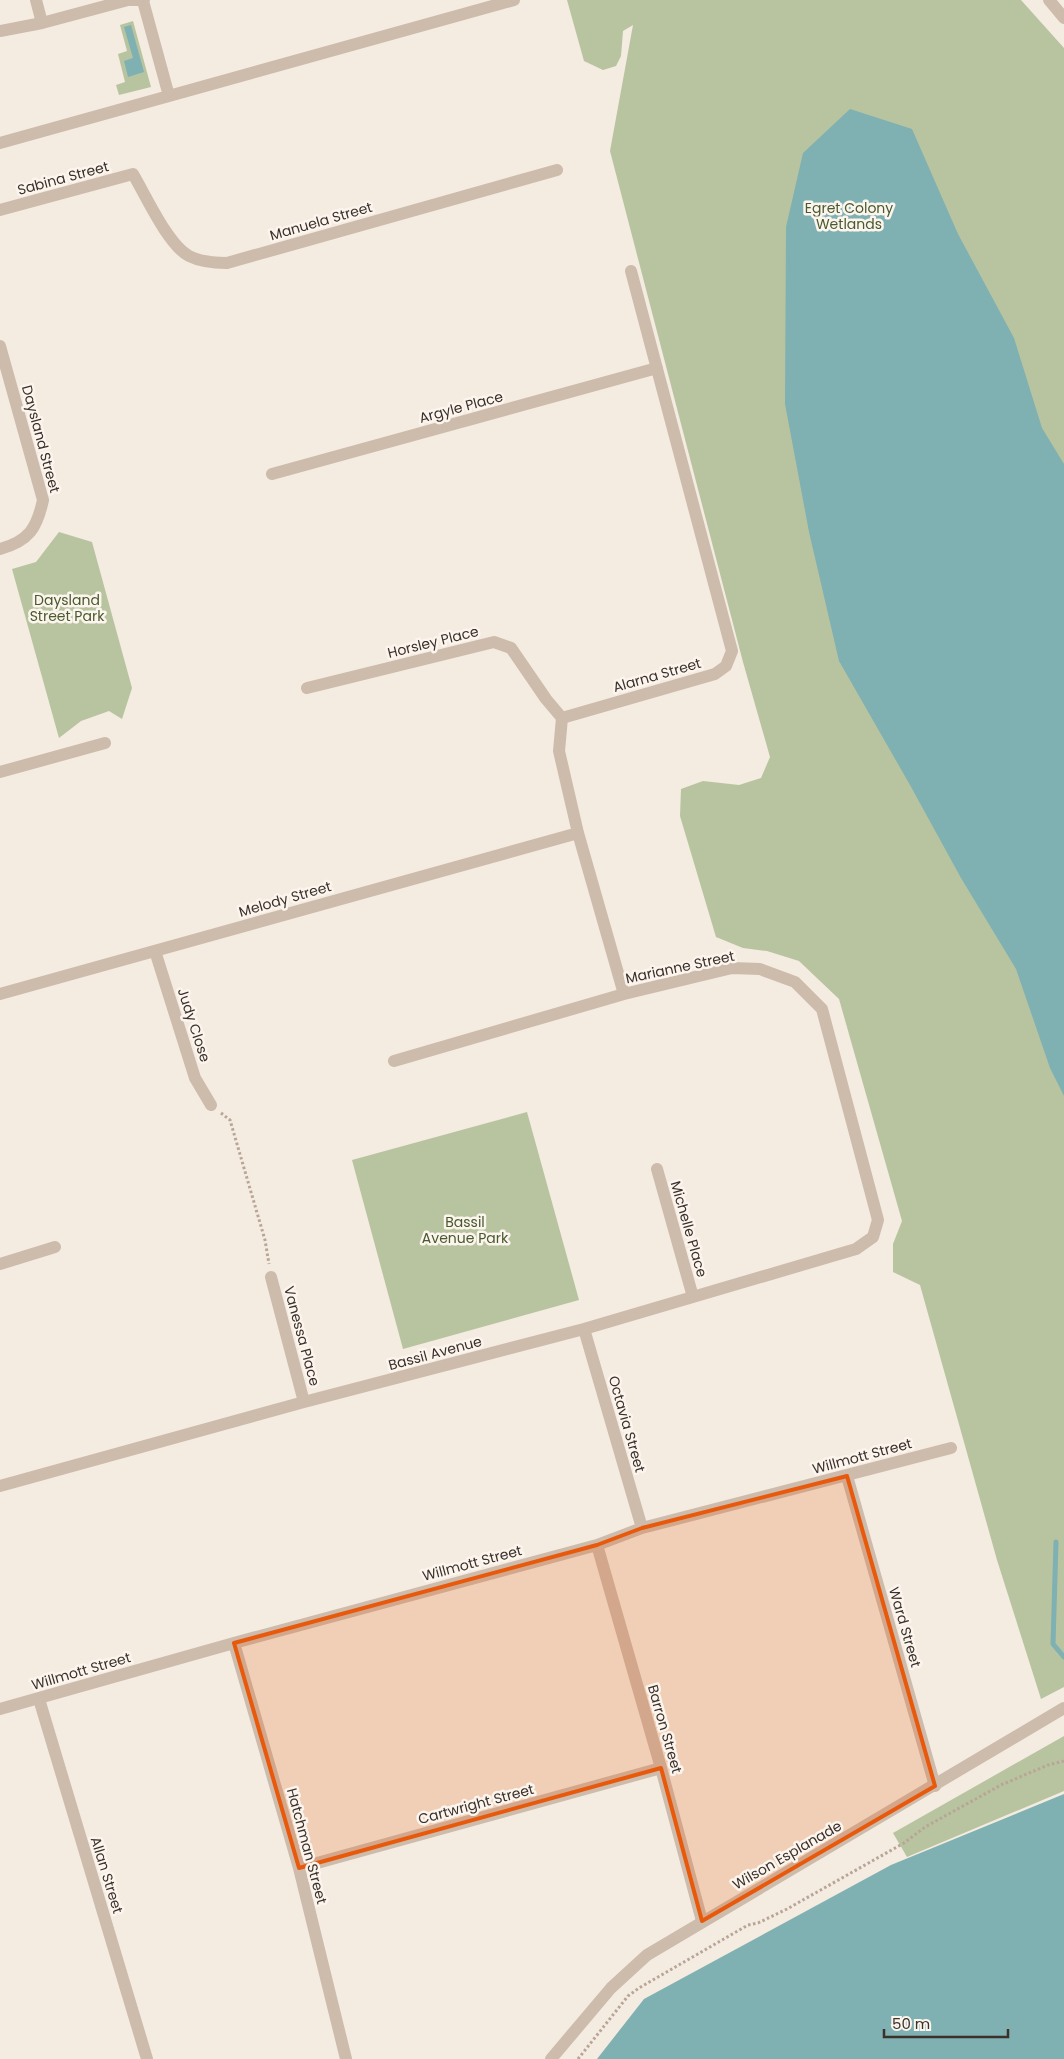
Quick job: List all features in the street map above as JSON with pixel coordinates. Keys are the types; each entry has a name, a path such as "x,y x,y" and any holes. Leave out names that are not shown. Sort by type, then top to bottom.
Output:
{"street":[{"path":"36,0 42,23"},
{"path":"0,31 42,23 128,0 144,0 170,96"},
{"path":"0,143 514,0"},
{"path":"1049,0 1064,18"},
{"name":"Manuela Street","path":"133,174 173,244 189,256 208,262 227,263 557,170"},
{"name":"Sabina Street","path":"0,210 133,174"},
{"name":"Alarna Street","path":"562,718 715,674 726,666 732,651 631,271"},
{"name":"Daysland Street","path":"0,346 43,500 38,520 26,536 12,545 0,549"},
{"name":"Argyle Place","path":"272,474 657,368"},
{"name":"Horsley Place","path":"307,688 494,642 511,648 546,699 562,718"},
{"path":"562,718 559,751 578,833 624,994"},
{"path":"0,772 105,743"},
{"name":"Melody Street","path":"0,994 578,833"},
{"name":"Judy Close","path":"155,951 195,1078 212,1105"},
{"name":"Marianne Street","path":"394,1061 624,994 732,968 760,969 795,982 822,1009 878,1220 873,1237"},
{"name":"Michelle Place","path":"657,1169 693,1297"},
{"name":"Bassil Avenue","path":"0,1486 304,1402 584,1329 856,1249 873,1237"},
{"path":"0,1264 55,1247"},
{"name":"Vanessa Place","path":"271,1277 304,1402"},
{"name":"Octavia Street","path":"584,1329 642,1528"},
{"name":"Willmott Street","path":"0,1710 234,1643 597,1545 642,1528 951,1448"},
{"name":"Ward Street","path":"846,1476 935,1786"},
{"name":"Barron Street","path":"597,1545 661,1768 702,1922"},
{"name":"Hatchman Street","path":"234,1643 298,1868 346,2059"},
{"name":"Allan Street","path":"39,1699 147,2059"},
{"name":"Wilson Esplanade","path":"551,2059 611,1988 647,1955 1064,1708"},
{"name":"Cartwright Street","path":"298,1868 661,1768"}],"path":[{"path":"212,1105 230,1120 266,1240 271,1277"},
{"path":"578,2059 628,1996 639,1988 748,1925 787,1909 904,1843 925,1827 1001,1785 1048,1765 1064,1761"}],"highlighted area":[{"path":"847,1476 935,1786 702,1921 661,1768 299,1868 234,1643 597,1545 642,1528"}],"green space":[{"name":"Egret Colony Wetlands","path":"567,0 1021,0 1064,48 1064,1687 1041,1699 997,1560 920,1285 893,1272 893,1244 902,1221 839,999 799,961 767,951 743,948 716,937 680,816 681,789 703,781 739,785 761,778 770,757 743,662 610,151 633,25 623,31 621,56 616,66 603,70 584,61"},
{"path":"133,21 151,87 119,95 116,85 125,82 118,54 127,51 120,25"},
{"name":"Daysland Street Park","path":"59,532 92,542 132,688 122,719 109,711 81,721 59,738 12,569 36,562"},
{"name":"Bassil Avenue Park","path":"527,1112 579,1300 403,1349 352,1160"},
{"path":"1064,1736 1064,1791 907,1857 893,1833"}],"water":[{"path":"131,25 144,72 128,77 124,61 133,58 124,27"},
{"path":"850,109 912,129 958,234 1014,338 1042,428 1064,464 1064,1096 1050,1068 1016,969 961,878 839,661 809,532 785,404 786,227 803,153"},
{"path":"1064,1794 1064,2059 597,2059 644,1999 891,1865"}],"waterway":[{"path":"1056,1542 1053,1644 1064,1657"}]}
